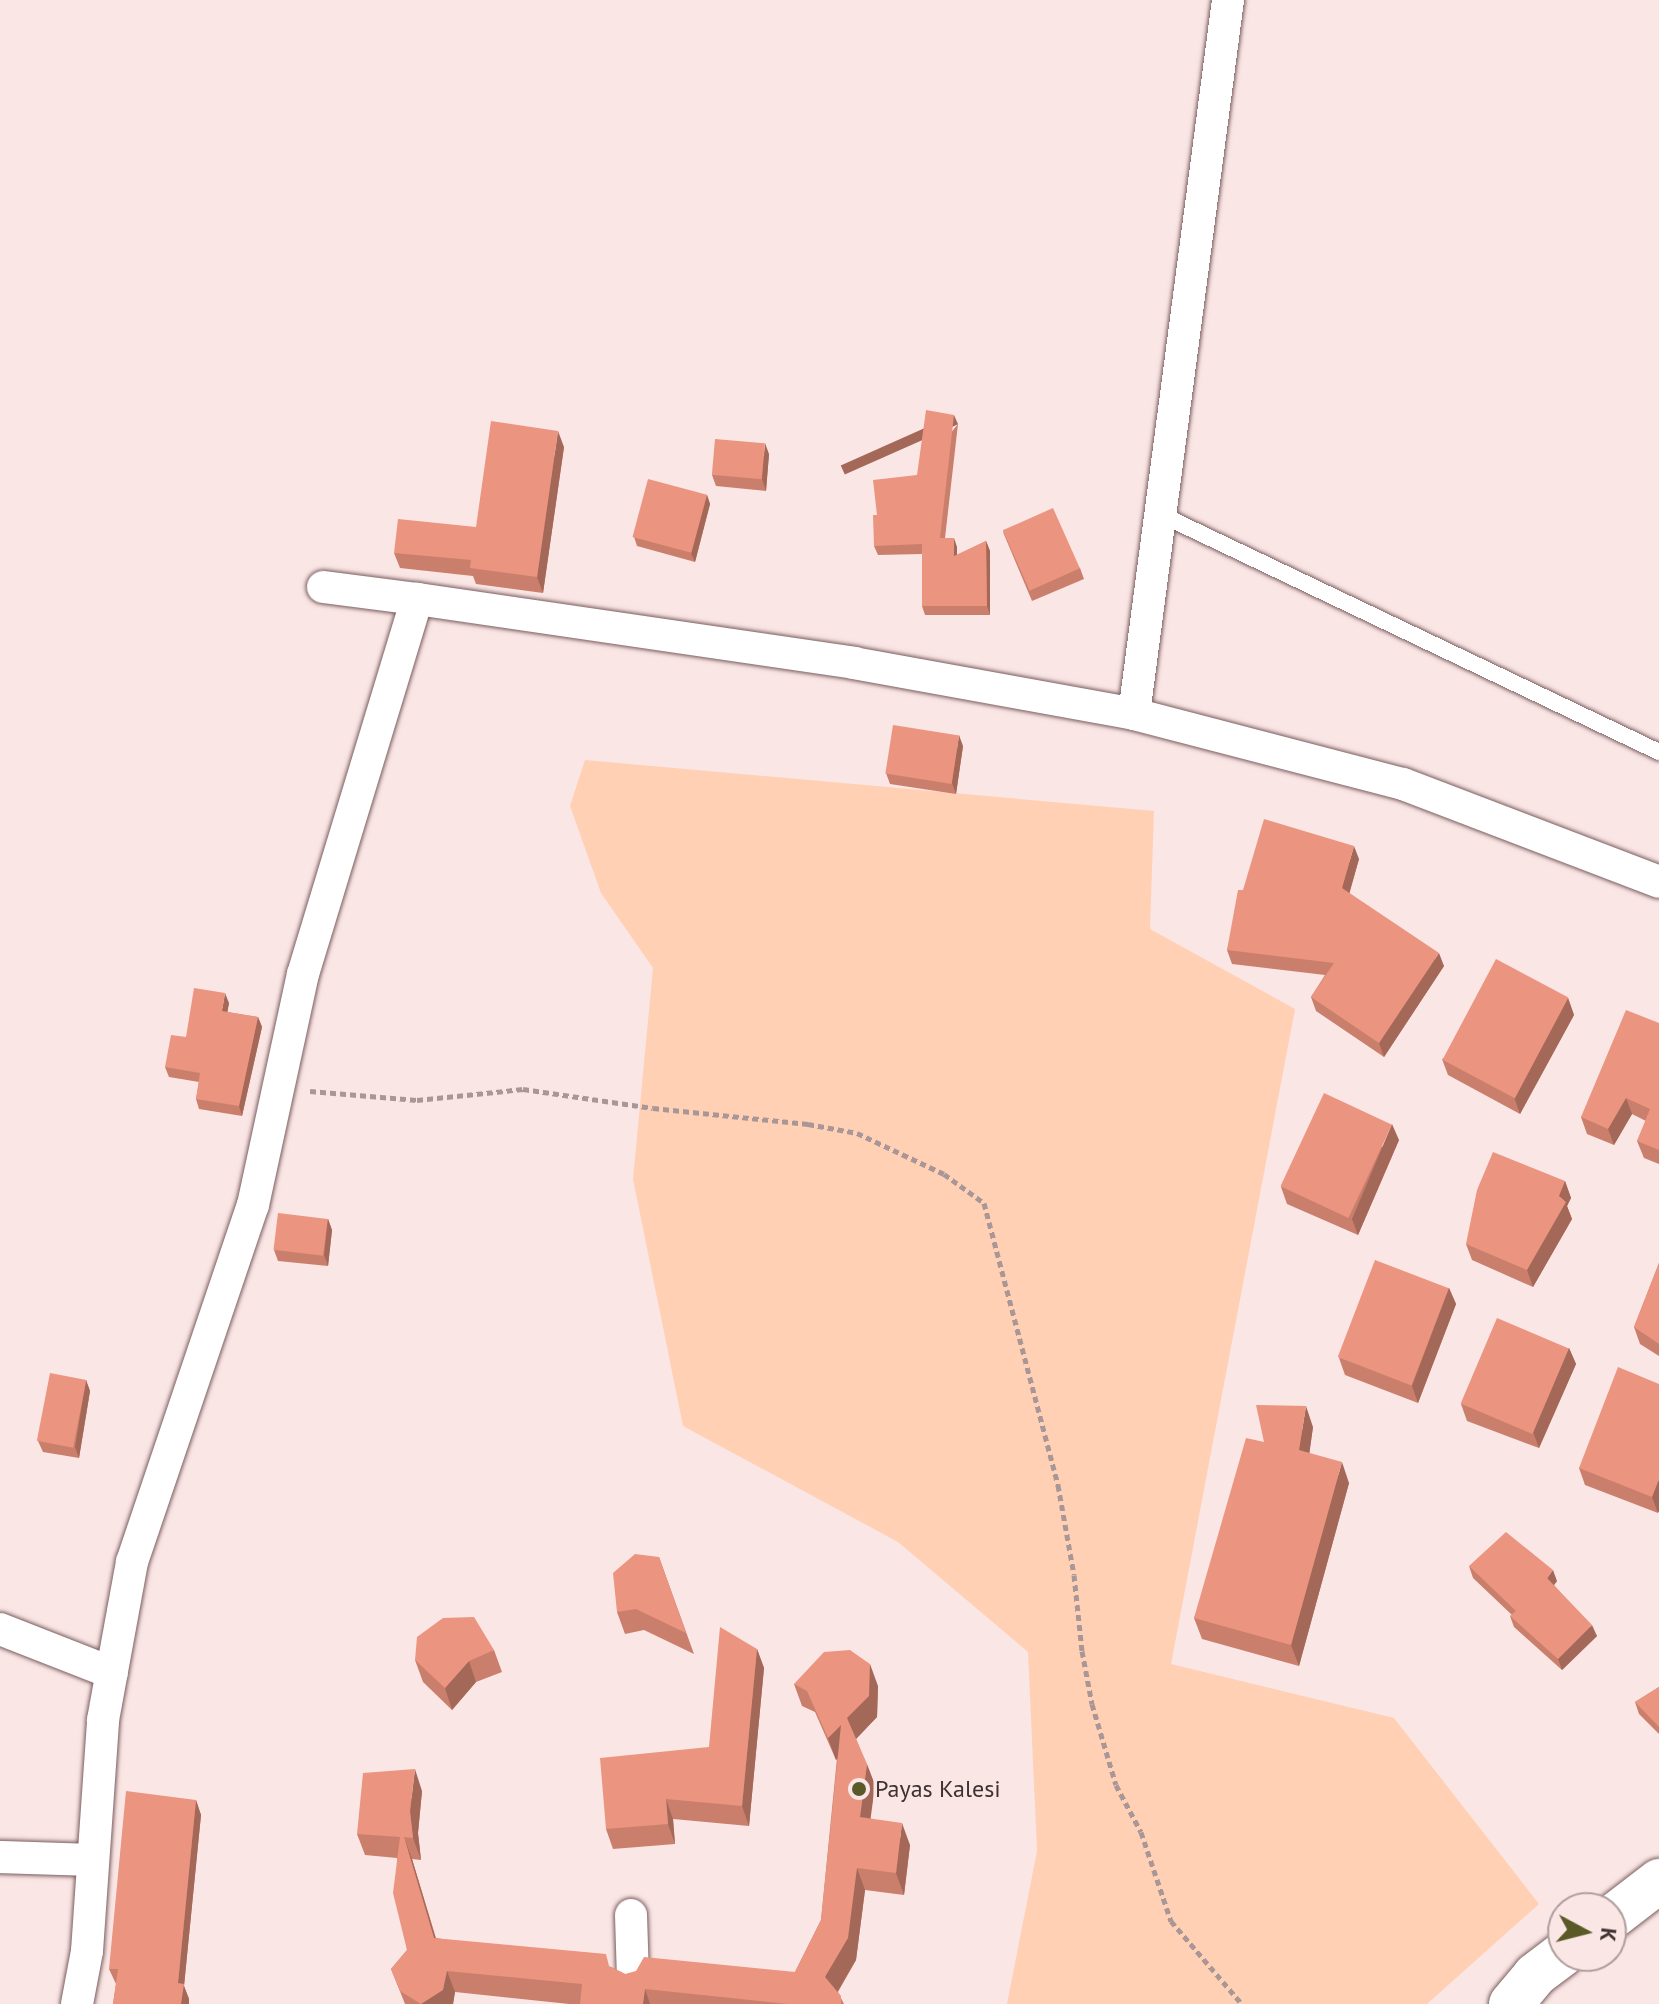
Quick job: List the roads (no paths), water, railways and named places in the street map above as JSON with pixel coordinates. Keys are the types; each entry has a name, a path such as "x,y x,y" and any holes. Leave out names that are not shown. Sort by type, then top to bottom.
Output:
{"street":[{"path":"1134,714 1228,0"},
{"path":"323,587 854,663 1134,714 1403,784 1659,882"},
{"path":"77,2004 87,1951 103,1720 132,1562 253,1205 303,974 417,599"},
{"path":"0,1629 112,1673"},
{"path":"0,1857 93,1860"},
{"path":"1627,1906 1659,1881"},
{"path":"631,1915 633,1977"},
{"path":"1511,2004 1535,1975 1547,1966"}],"lane":[{"path":"1160,514 1659,752"}],"place":[{"name":"Payas Kalesi","path":"859,1789"}]}
